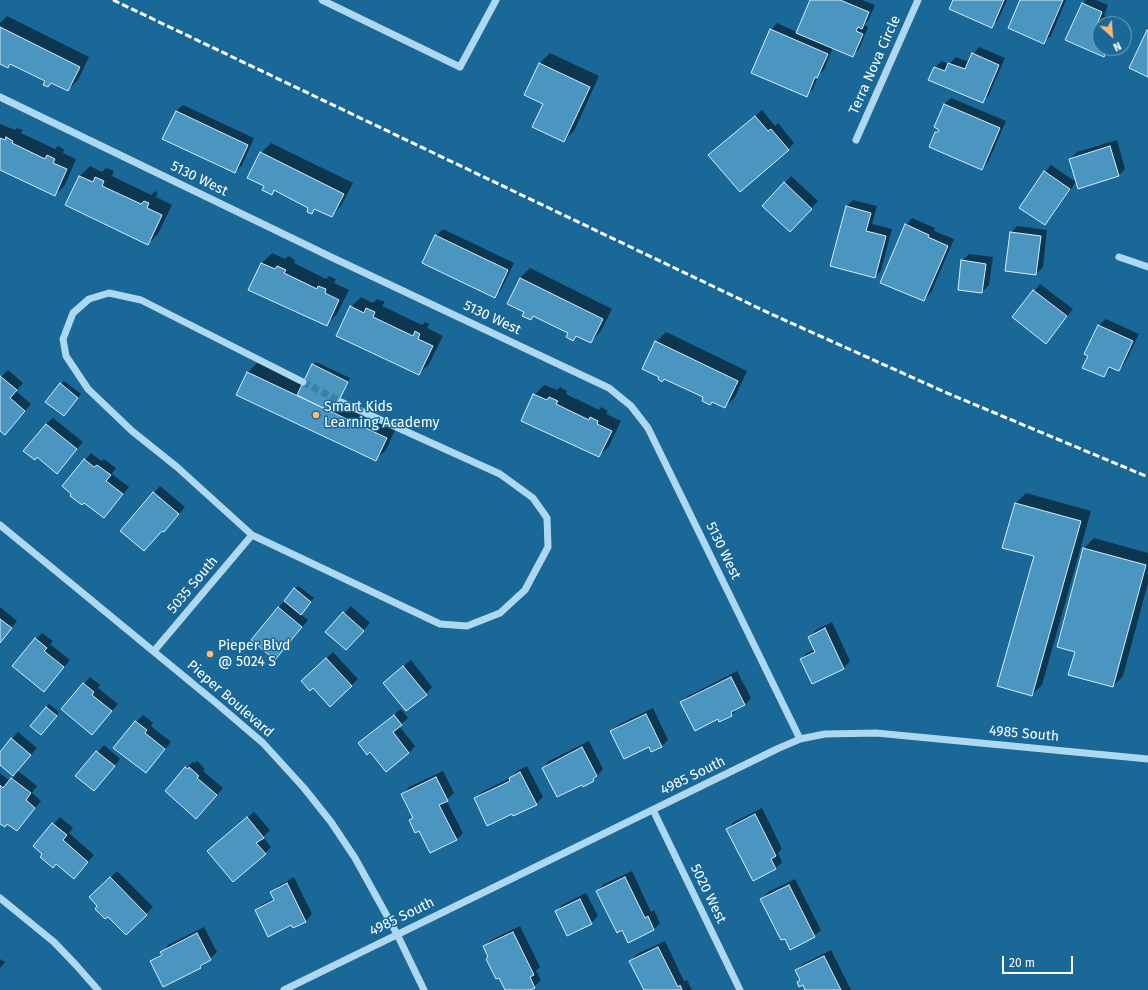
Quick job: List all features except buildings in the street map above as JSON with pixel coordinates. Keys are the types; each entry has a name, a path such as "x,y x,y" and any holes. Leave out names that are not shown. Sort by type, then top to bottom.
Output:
{"street":[{"path":"322,0 460,68 496,0"},
{"name":"Terra Nova Circle","path":"856,140 918,0"},
{"name":"5130 West","path":"0,97 331,257 609,388 631,406 648,428 800,739"},
{"path":"1119,257 1148,268"},
{"path":"303,382 142,300 109,293 89,299 73,314 63,339 66,356 88,389 132,431 177,467 252,535 440,624 468,626 500,613 525,590 548,547 547,518 533,498 500,474 341,402"},
{"name":"Pieper Boulevard","path":"0,525 154,651 263,743 304,788 331,822 355,858 397,934 424,990"},
{"name":"5035 South","path":"154,651 252,535"},
{"name":"4985 South","path":"284,990 800,739 825,734 876,734 1148,759"},
{"name":"5020 West","path":"653,810 740,990"},
{"path":"0,898 54,942 98,990"}],"tunnel":[{"path":"303,382 341,402"}],"railway":[{"path":"113,0 771,314 947,393 1148,477"}],"place":[{"name":"Smart Kids Learning Academy","path":"316,415"},
{"name":"Pieper Blvd @ 5024 S","path":"210,654"}]}
